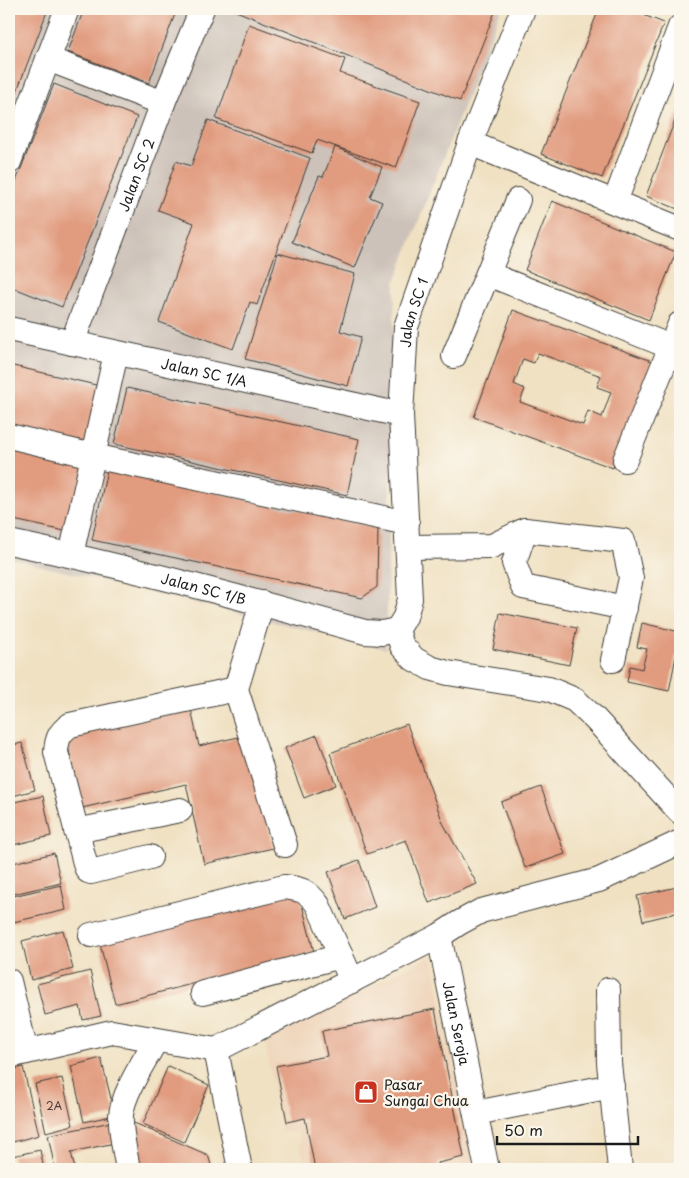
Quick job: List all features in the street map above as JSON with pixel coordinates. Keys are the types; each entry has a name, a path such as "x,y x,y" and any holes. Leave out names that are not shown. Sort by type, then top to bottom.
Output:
{"street":[{"path":"9,162 67,9"},
{"name":"Jalan SC 2","path":"72,343 163,103 202,9"},
{"name":"Jalan SC 1","path":"396,630 406,617 410,599 401,415 406,327 470,143 523,9"},
{"path":"615,202 680,27"},
{"path":"48,59 163,103"},
{"path":"470,143 680,229"},
{"path":"454,356 518,200"},
{"path":"488,274 671,347"},
{"path":"625,460 680,324"},
{"name":"Jalan SC 1/A","path":"9,329 401,415"},
{"path":"71,555 116,353"},
{"path":"9,436 93,456 407,523"},
{"path":"408,548 492,546 525,530 623,541 631,578 613,660"},
{"path":"525,530 514,563 523,587 625,608"},
{"name":"Jalan SC 1/B","path":"9,542 71,555 262,603 365,632 382,633 396,630"},
{"path":"262,603 236,689 285,845"},
{"path":"396,630 402,646 414,660 430,668 448,673 549,689 575,700 595,719 680,812"},
{"path":"150,857 91,872 88,871 56,752 61,732 70,725 236,689"},
{"path":"76,831 180,810"},
{"path":"9,981 17,1054 112,1032 216,1050 439,936 481,910 599,880 680,842"},
{"path":"91,935 284,887 299,888 310,894 318,904 352,981"},
{"name":"Jalan Seroja","path":"439,936 487,1169"},
{"path":"203,993 341,956"},
{"path":"608,990 609,1063 620,1169"},
{"path":"128,1169 121,1114 125,1099 156,1040"},
{"path":"216,1050 240,1169"},
{"path":"476,1113 612,1086"}],"shaded area":[{"path":"9,9 501,9 395,282 386,649 9,558"},
{"name":"Pasar Sungai Chua","path":"432,955 475,1169 305,1169 298,1133 282,1131 265,1042"}],"building":[{"path":"9,9 48,9 9,112"},
{"path":"84,9 177,9 149,83 68,52"},
{"path":"237,9 496,9 460,101 236,11"},
{"path":"599,9 628,9 664,23 602,178 541,154"},
{"path":"249,24 345,59 340,73 420,101 396,168 317,140 312,153 216,119"},
{"path":"54,84 137,117 62,307 9,286 9,199"},
{"path":"680,107 680,210 646,196"},
{"path":"208,120 310,158 257,305 250,302 233,349 159,322 194,223 158,210 176,161 191,166"},
{"path":"335,147 382,167 370,197 382,202 355,268 292,242 319,176 323,177"},
{"path":"552,201 676,252 649,320 525,270"},
{"path":"278,253 355,274 340,331 361,337 348,386 245,359"},
{"path":"513,310 652,361 613,468 474,417","holes":["538,353 601,376 597,387 611,392 602,417 588,411 583,425 520,402 525,389 514,384 523,359 534,363"]},
{"path":"9,365 109,388 94,455 9,436"},
{"path":"127,388 359,439 347,495 114,444"},
{"path":"9,445 89,462 74,533 9,519"},
{"path":"107,470 378,528 377,587 362,598 92,540"},
{"path":"500,613 577,628 569,665 493,649"},
{"path":"642,623 680,632 680,657 676,656 669,691 627,682 630,666 642,669 647,649 637,647"},
{"path":"191,709 199,746 247,735 273,848 204,864 186,784 82,808 66,737"},
{"path":"407,724 443,823 477,884 429,903 406,840 367,854 330,753"},
{"path":"317,735 336,785 304,798 285,748"},
{"path":"22,743 35,790 9,797 9,746"},
{"path":"541,787 565,854 525,868 501,802"},
{"path":"43,796 51,836 9,846 9,803"},
{"path":"54,853 61,883 9,895 9,864"},
{"path":"359,860 375,907 345,919 328,872"},
{"path":"61,885 66,910 9,923 9,897"},
{"path":"677,887 680,912 643,921 637,896"},
{"path":"298,889 314,952 115,1004 99,940"},
{"path":"63,930 73,969 31,980 22,941"},
{"path":"90,971 101,1016 83,1020 80,1006 45,1015 37,984"},
{"name":"Pasar Sungai Chua","path":"435,1009 464,1157 438,1163 439,1169 349,1169 348,1166 315,1169 305,1118 287,1122 276,1066 327,1056 322,1031"},
{"path":"101,1058 115,1115 84,1122 71,1066"},
{"path":"168,1066 209,1085 184,1142 143,1124"},
{"path":"23,1067 39,1135 9,1143 9,1070"},
{"path":"62,1078 73,1125 46,1132 35,1084"},
{"path":"127,1120 208,1155 212,1168 138,1169"},
{"path":"111,1122 115,1143 71,1152 75,1169 55,1169 48,1135"},
{"path":"40,1150 44,1169 15,1169 12,1156"}],"place":[{"name":"Pasar Sungai Chua","path":"366,1092"}]}
